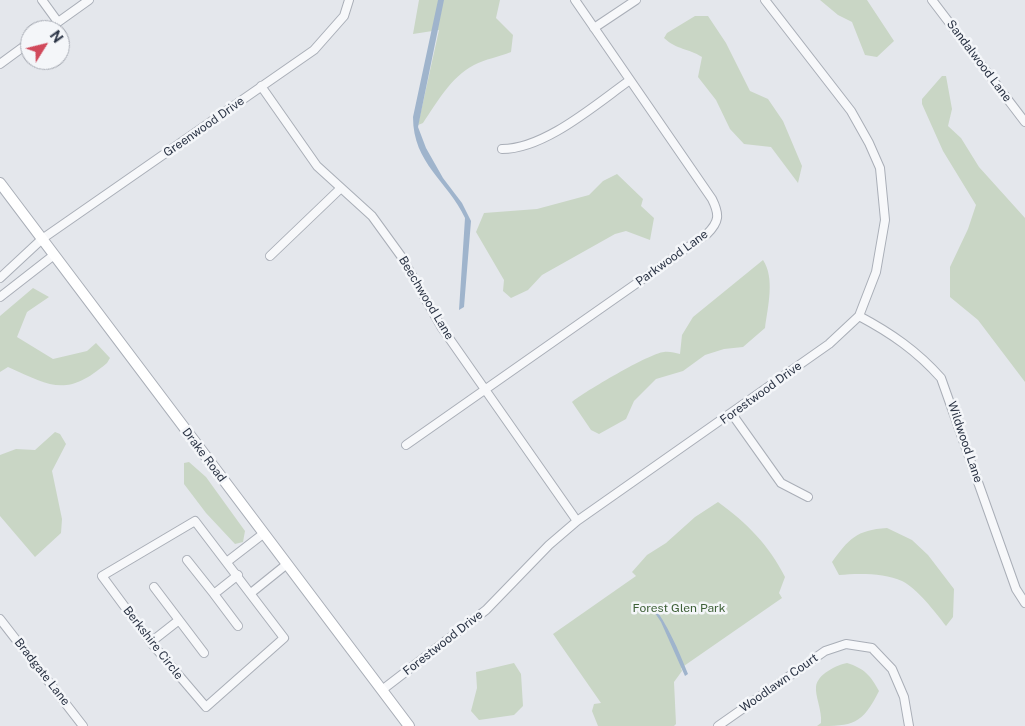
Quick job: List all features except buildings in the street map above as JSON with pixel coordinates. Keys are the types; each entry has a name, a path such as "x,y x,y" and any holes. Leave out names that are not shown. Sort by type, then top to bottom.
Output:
{"street":[{"path":"42,0 57,20"},
{"path":"61,20 89,0"},
{"name":"Greenwood Drive","path":"0,278 42,239 314,50 344,16 349,0"},
{"name":"Parkwood Lane","path":"406,445 699,240 715,226 718,211 712,200 575,0"},
{"path":"594,28 636,0"},
{"name":"Forestwood Drive","path":"382,690 486,610 549,545 577,521 732,414 829,344 858,316 876,272 885,220 880,168 870,143 851,111 765,0"},
{"name":"Sandalwood Lane","path":"932,0 1025,122"},
{"path":"0,64 20,49"},
{"path":"502,149 514,149 560,130 630,80"},
{"name":"Beechwood Lane","path":"261,86 317,166 372,216 401,256 442,328 577,521"},
{"name":"Drake Road","path":"0,183 262,534 287,564 409,726"},
{"path":"270,256 341,188"},
{"path":"0,297 54,255"},
{"name":"Wildwood Lane","path":"858,316 894,335 922,357 941,378 1016,589 1025,603"},
{"path":"732,414 781,483 808,497"},
{"name":"Berkshire Circle","path":"228,561 195,521 102,576 151,642 206,707 284,638 251,593"},
{"path":"262,534 228,561 251,593 287,564"},
{"path":"187,560 238,626"},
{"path":"214,594 238,575"},
{"path":"154,587 204,653"},
{"name":"Bradgate Lane","path":"0,619 83,726"},
{"path":"151,642 179,620"},
{"name":"Woodlawn Court","path":"718,726 825,651 846,644 872,648 892,669 904,697 909,726"}],"green space":[{"path":"419,0 500,0 496,18 513,35 511,52 478,63 458,76 423,123 418,125 439,30 413,34"},
{"path":"820,0 867,0 894,41 877,57 865,55 852,22 838,15"},
{"path":"695,16 708,16 726,43 750,91 768,99 783,121 802,166 798,183 771,147 744,144 730,129 716,100 698,77 702,57 673,45 664,38 667,33"},
{"path":"942,76 946,76 952,109 948,126 961,138 979,167 1025,218 1025,382 978,320 950,297 950,267 968,229 976,205 943,151 922,104 922,99"},
{"path":"617,174 643,199 641,206 654,218 650,240 626,231 615,234 542,275 528,290 511,298 503,291 504,280 476,232 484,213 537,209 589,195 603,181"},
{"path":"763,260 767,267 770,284 765,328 743,347 724,349 705,355 683,371 656,379 634,401 626,419 599,434 591,430 572,402 645,359 664,352 680,354 682,335 693,317"},
{"path":"33,288 49,297 27,312 17,337 53,359 87,351 96,343 110,358 107,363 93,374 69,385 47,383 8,367 0,372 0,316"},
{"path":"55,432 60,434 66,444 52,471 62,519 61,533 35,557 0,516 0,455 16,449 35,450"},
{"path":"189,462 206,477 245,531 243,542 235,544 206,513 184,484 184,463"},
{"name":"Forest Glen Park","path":"718,502 756,535 779,565 785,577 779,593 782,598 681,668 682,671 674,682 676,724 674,726 598,726 592,711 594,704 601,703 553,634 636,576 632,572 647,555 666,543 695,517"},
{"path":"887,528 912,540 928,555 954,589 953,617 946,626 920,595 902,581 888,576 871,574 839,575 832,562 843,547 860,534"},
{"path":"514,663 521,674 523,706 514,715 479,720 471,711 477,688 476,672"},
{"path":"847,663 858,667 866,673 879,691 867,711 855,721 848,724 817,726 821,723 821,718 816,691 817,682 828,671"}],"water":[{"path":"438,0 444,0 418,127 426,148 443,178 462,203 471,221 464,307 459,310 465,218 450,193 425,160 415,133 413,117"},
{"path":"651,603 663,620 676,646 688,674 685,676 661,622 649,604"}]}
